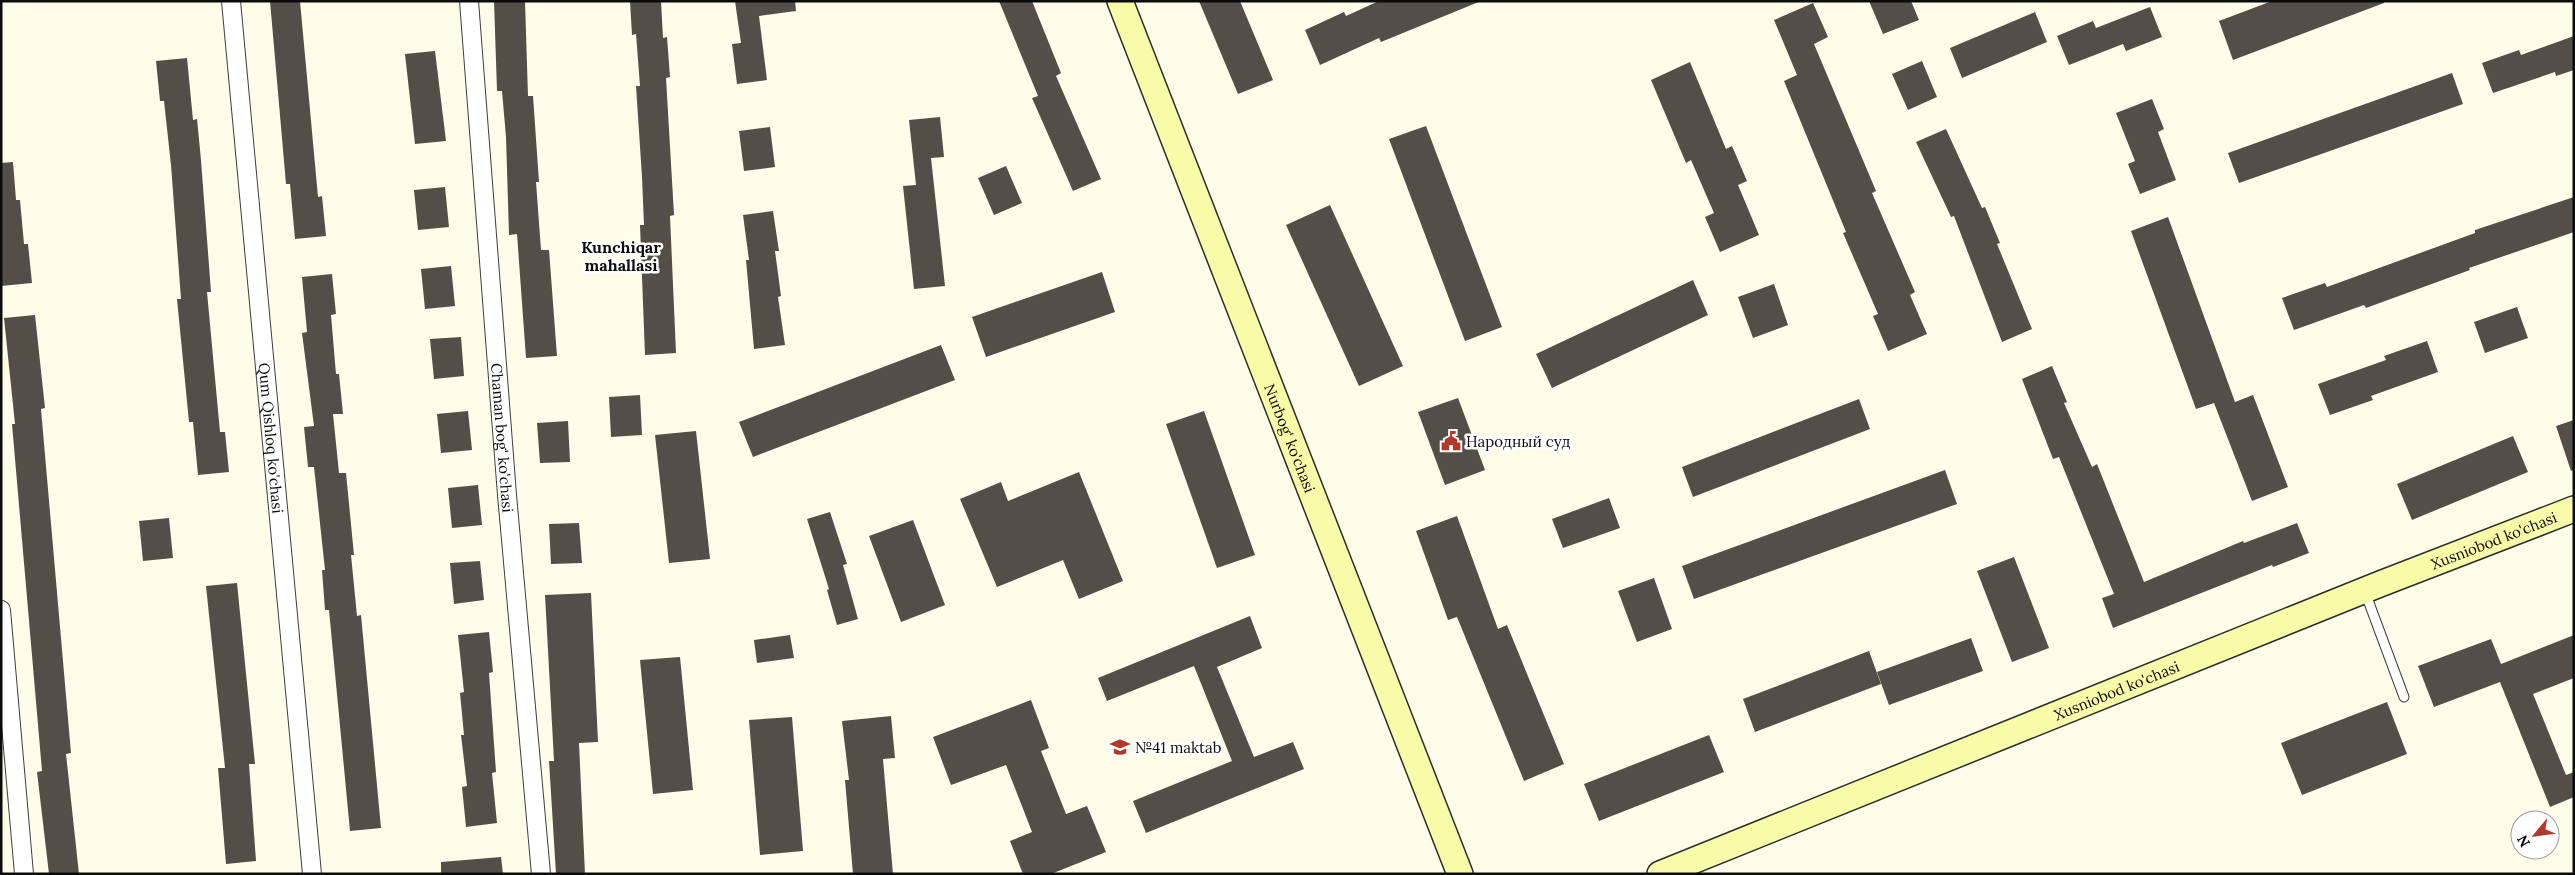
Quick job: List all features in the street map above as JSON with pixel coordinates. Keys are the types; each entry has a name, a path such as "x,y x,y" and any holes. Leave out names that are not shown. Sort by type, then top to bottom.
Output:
{"street":[{"name":"Qum Qishloq ko'chasi","path":"231,1 312,874"},
{"name":"Chaman bog' ko'chasi","path":"469,1 507,495 541,874"},
{"name":"Nurbog' ko'chasi","path":"1120,1 1460,874"},
{"name":"Xusniobod ko'chasi","path":"1660,874 2364,591 2574,510"},
{"path":"1,610 24,874"}],"lane":[{"path":"2364,591 2404,697"}],"building":[{"path":"270,1 300,1 318,197 322,196 326,236 295,239 290,184 286,184"},
{"path":"494,1 525,1 528,96 533,96 539,182 536,182 541,250 549,250 557,356 526,358 517,234 509,235 506,137 502,91 497,91"},
{"path":"630,1 661,1 663,38 667,37 670,77 666,78 674,215 670,216 676,353 645,355 640,225 644,225 636,86 640,86 636,34 632,35"},
{"path":"735,1 795,1 796,11 759,16 767,80 737,84 732,44 741,43"},
{"path":"999,1 1032,1 1061,73 1056,76 1101,179 1073,191 1032,98 1038,96"},
{"path":"1199,1 1240,1 1273,80 1238,94"},
{"path":"1379,1 1481,1 1381,42 1379,38 1320,65 1305,30 1344,12 1346,16"},
{"path":"1869,1 1911,1 1919,20 1883,34"},
{"path":"2272,1 2384,1 2384,3 2233,60 2219,21"},
{"path":"1813,3 1828,37 1814,44 1876,191 1872,193 1915,292 1910,295 1927,334 1888,351 1873,316 1878,314 1843,233 1846,232 1784,81 1797,75 1774,20"},
{"path":"2150,7 2162,37 2126,51 2123,44 2069,65 2057,36 2093,21 2096,28"},
{"path":"2035,12 2047,42 1962,78 1950,48"},
{"path":"2574,36 2574,70 2556,76 2555,72 2493,93 2482,63 2519,50 2521,55"},
{"path":"435,51 446,141 415,144 405,54"},
{"path":"187,58 193,120 197,119 201,160 211,292 207,292 220,432 225,432 229,472 198,475 193,422 189,422 177,299 181,299 171,165 164,101 160,101 156,61"},
{"path":"1922,61 1937,97 1908,110 1892,74"},
{"path":"1690,62 1726,149 1732,146 1747,181 1738,185 1759,235 1720,252 1705,217 1714,213 1691,160 1686,163 1651,80"},
{"path":"2452,73 2463,104 2239,183 2228,153"},
{"path":"2152,99 2164,129 2158,132 2176,180 2140,194 2128,164 2135,161 2116,113"},
{"path":"940,117 944,157 931,158 945,286 914,289 903,186 916,185 909,120"},
{"path":"1426,126 1502,327 1465,341 1389,139"},
{"path":"770,127 775,167 744,171 739,131"},
{"path":"1946,129 1982,208 1985,207 2000,243 1997,244 2032,329 2002,342 1954,216 1951,217 1916,142"},
{"path":"13,162 16,200 20,200 24,244 28,244 32,283 1,286 1,163"},
{"path":"1006,166 1022,203 994,215 978,178"},
{"path":"445,187 449,227 418,230 414,190"},
{"path":"2574,197 2574,232 2469,268 2470,270 2366,308 2364,305 2294,330 2282,298 2325,283 2327,287 2475,233 2475,230"},
{"path":"1330,205 1403,366 1359,386 1286,225"},
{"path":"773,211 779,251 775,251 781,296 778,297 785,345 754,349 746,260 749,260 743,215"},
{"path":"2168,217 2235,402 2253,395 2288,487 2252,501 2214,403 2196,409 2131,231"},
{"path":"451,266 455,306 425,309 421,269"},
{"path":"1102,272 1115,312 986,357 972,317"},
{"path":"332,274 336,314 331,315 336,374 339,374 343,414 333,414 339,473 346,473 354,555 351,555 357,616 361,615 381,828 350,831 329,610 325,610 322,570 325,570 314,467 308,467 304,427 314,426 302,333 307,332 302,277"},
{"path":"1693,280 1708,315 1552,388 1536,354"},
{"path":"1774,284 1788,325 1753,338 1738,297"},
{"path":"2517,307 2528,338 2485,353 2474,322"},
{"path":"35,315 45,408 41,409 71,753 66,754 79,874 49,874 37,772 42,771 12,424 15,424 4,318"},
{"path":"461,337 464,376 434,379 430,339"},
{"path":"2427,341 2438,372 2371,396 2373,400 2330,415 2318,384 2386,360 2384,356"},
{"path":"941,345 955,380 753,457 739,422"},
{"path":"2052,366 2067,402 2064,403 2092,467 2097,464 2144,582 2243,541 2244,543 2297,523 2309,553 2273,567 2272,565 2113,628 2102,598 2114,594 2059,457 2053,459 2022,379"},
{"path":"640,395 642,435 611,437 609,397"},
{"name":"Народный суд","path":"1458,398 1485,470 1445,485 1418,412"},
{"path":"1859,399 1870,429 1693,497 1682,467"},
{"path":"468,411 472,450 441,453 437,414"},
{"path":"1204,411 1255,555 1217,568 1166,424"},
{"path":"2574,420 2574,470 2571,471 2556,426"},
{"path":"568,421 570,462 540,463 537,423"},
{"path":"696,431 710,559 669,563 655,435"},
{"path":"2513,436 2528,472 2412,520 2397,484"},
{"path":"1945,470 1957,504 1694,599 1682,566"},
{"path":"1079,472 1123,581 1079,599 1063,560 997,587 960,499 1001,482 1008,501"},
{"path":"478,485 482,525 452,528 448,488"},
{"path":"1609,498 1620,528 1563,548 1552,519"},
{"path":"830,512 847,564 843,565 858,619 837,625 827,590 829,589 807,519"},
{"path":"1457,516 1498,629 1507,625 1564,764 1524,781 1457,617 1448,620 1416,531"},
{"path":"169,518 173,558 143,561 139,521"},
{"path":"913,520 945,605 901,622 869,536"},
{"path":"579,523 582,563 551,564 549,524"},
{"path":"2014,557 2049,648 2012,662 1977,571"},
{"path":"480,561 484,600 454,604 450,563"},
{"path":"1654,578 1672,629 1637,642 1618,591"},
{"path":"237,583 255,764 249,764 256,861 226,864 218,768 225,768 206,586"},
{"path":"591,593 598,742 579,743 585,874 556,874 549,761 554,761 545,595"},
{"path":"1250,616 1262,648 1217,667 1254,757 1293,742 1304,769 1146,833 1133,801 1232,761 1194,666 1107,701 1098,678"},
{"path":"489,632 493,672 489,673 496,772 492,773 497,823 466,827 462,787 467,786 461,735 464,735 460,693 464,692 458,635"},
{"path":"790,635 794,658 757,663 754,640"},
{"path":"2574,635 2574,678 2533,694 2566,775 2574,772 2574,797 2550,807 2500,682 2434,707 2418,666 2491,639 2501,664"},
{"path":"1971,638 1983,671 1889,705 1877,672"},
{"path":"1869,651 1881,684 1755,732 1743,699"},
{"path":"680,657 693,790 653,794 640,660"},
{"path":"1031,700 1049,748 1041,751 1066,814 1087,806 1106,852 1051,874 1023,874 1010,841 1032,832 1006,765 951,785 933,737"},
{"path":"2387,702 2407,754 2302,795 2281,743"},
{"path":"891,716 895,758 883,759 893,874 853,874 845,780 849,780 842,721"},
{"path":"792,717 803,851 760,855 749,720"},
{"path":"1709,735 1724,772 1599,821 1584,784"},
{"path":"501,857 503,874 441,874 441,862"}],"place":[{"name":"Народный суд","path":"1451,441"},
{"name":"№41 maktab","path":"1120,747"}],"district":[{"name":"Kunchiqar mahallasi","path":"621,256"}]}
